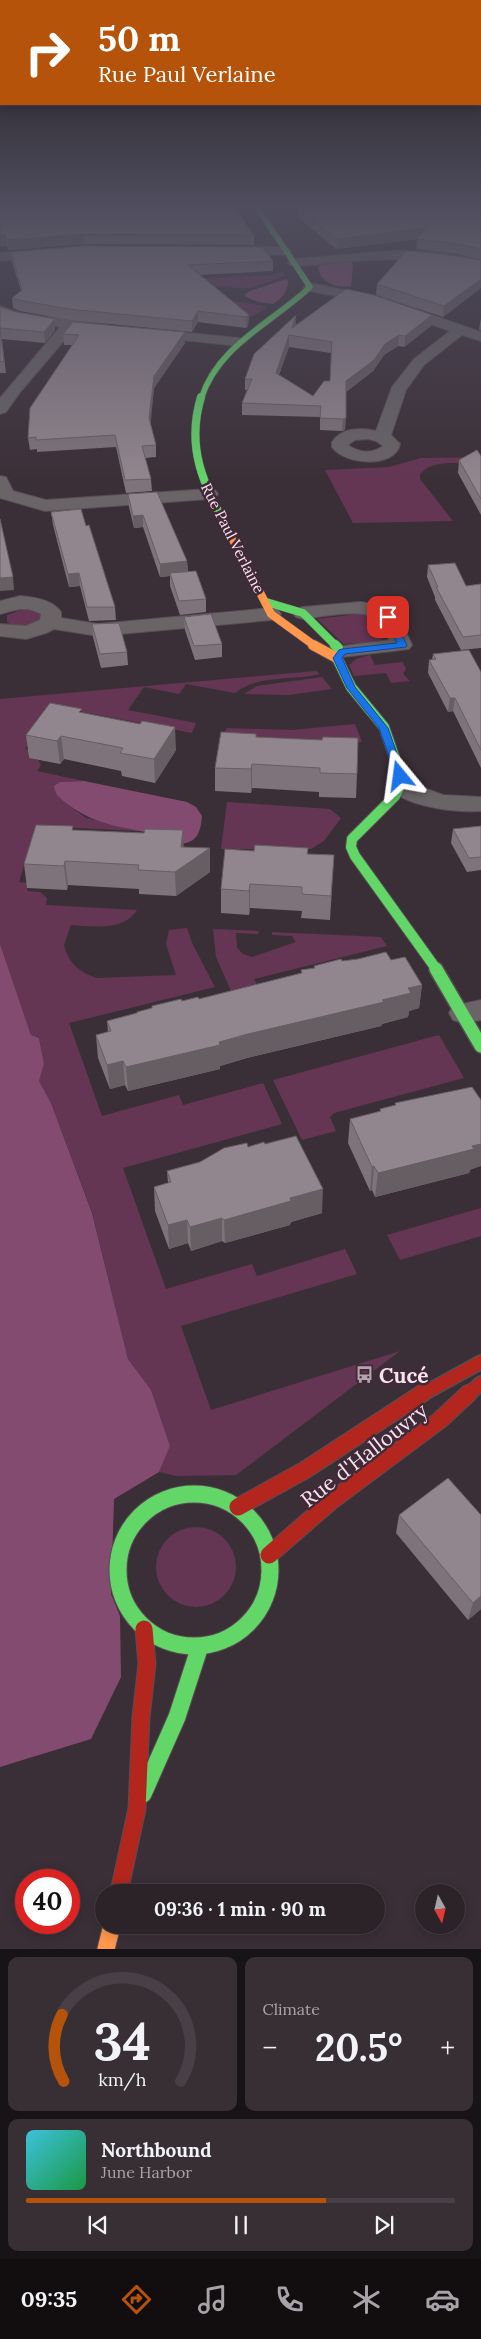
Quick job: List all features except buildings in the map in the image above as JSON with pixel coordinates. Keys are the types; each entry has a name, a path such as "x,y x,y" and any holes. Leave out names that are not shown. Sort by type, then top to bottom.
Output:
{"street":[{"name":"Rue Paul Verlaine","path":"268,608 303,613 358,608 378,610 388,617 402,645 340,655 305,641 268,608 202,479 194,440 199,402 213,370 239,342 298,300"},
{"path":"373,300 481,337"},
{"path":"0,310 17,317 69,326 116,330"},
{"path":"0,409 15,388 69,326"},
{"path":"382,437 398,390 419,362 460,330"},
{"path":"135,332 239,342"},
{"path":"0,482 4,494 45,506 209,494"},
{"path":"0,608 6,605 25,602 42,605 51,612 50,622 41,629 28,633 12,633 0,630"},
{"path":"50,622 98,630 268,608"},
{"name":"Rue Paul Verlaine","path":"303,613 340,655"},
{"path":"340,655 351,688 384,728 399,766 400,786 395,796 352,839 351,847 355,856 437,971 472,1012 481,1046"},
{"path":"400,786 442,804 458,806 481,804"},
{"name":"Rue d'Hallouvry","path":"238,1508 305,1470 413,1399 481,1362"},
{"name":"Rue d'Hallouvry","path":"269,1555 330,1502 440,1420 481,1383"},
{"path":"203,1494 221,1499 238,1508 259,1528 269,1555 271,1574 265,1595 255,1615 241,1633 200,1646 181,1646 161,1640 144,1629 130,1614 121,1597 117,1578 118,1558 124,1539 135,1523 149,1509 166,1500 184,1495 203,1494"},
{"path":"121,1884 137,1809 141,1718 147,1664 144,1629"},
{"path":"137,1809 177,1717 200,1646"},
{"path":"106,1949 110,1934"}],"shaded area":[{"path":"229,300 268,307 249,318 248,315"},
{"path":"253,300 278,300 273,304"},
{"path":"481,457 481,464 440,464 426,469 420,474 420,479 453,521 353,523 325,470 389,467 421,458"},
{"path":"24,609 36,611 41,619 33,624 19,627 7,622 7,615"},
{"path":"358,614 368,615 375,620 385,636 383,639 374,642 344,644 317,619"},
{"path":"370,655 375,665 403,662 406,669 403,674 410,681 391,683 386,673 354,676 349,665 356,659"},
{"path":"316,671 320,674 265,680 244,687 235,693 186,684 179,694 144,687 128,710 196,723 192,733 57,707 25,749 32,751 27,757 38,760 41,765 37,771 84,781 60,782 59,798 86,818 140,831 36,826 19,882 29,883 27,891 40,892 47,898 46,905 137,910 124,922 116,925 71,925 64,945 68,957 80,970 97,978 176,975 166,944 169,930 187,928 193,945 215,987 69,1023 102,1116 179,1095 183,1105 263,1083 282,1124 123,1168 166,1289 252,1264 257,1276 345,1249 357,1274 181,1326 211,1410 400,1351 236,1475 176,1476 159,1472 170,1446 151,1390 128,1359 92,1212 51,1103 39,1081 44,1064 39,1038 31,1035 0,944 0,699"},
{"path":"322,677 332,689 289,695 244,694 257,686"},
{"path":"355,724 362,742 223,735 227,728 292,730"},
{"path":"84,781 187,802 196,807 202,816 197,836 186,843 178,843 153,834 90,818 62,800 57,795 54,786 60,782"},
{"path":"227,802 330,809 341,818 324,841 311,849 221,849"},
{"path":"213,929 259,931 258,934 236,933 237,948 243,954 252,957 296,942 292,936 272,935 272,932 381,937 387,946 254,979 268,1005 240,1011 216,957"},
{"path":"0,944 31,1035 39,1038 44,1064 39,1081 51,1103 92,1213 128,1359 151,1390 170,1446 159,1472 114,1499 111,1594 120,1616 121,1677 91,1739 0,1767"},
{"path":"439,1035 464,1078 334,1113 330,1117 336,1131 302,1140 273,1080"},
{"path":"481,1208 481,1236 400,1260 387,1235"},
{"path":"196,1527 211,1530 224,1539 233,1552 236,1567 233,1582 224,1595 211,1604 196,1607 181,1604 168,1595 159,1582 156,1567 159,1552 168,1539 181,1530"}],"traffic: fast":[{"path":"229,532 215,506 197,459 195,443 197,411 208,380 227,354 238,343 295,300"},
{"path":"266,602 303,613 338,648"},
{"path":"337,658 351,687 384,727 401,776 400,786 395,796 352,839 351,847 355,856 437,971 481,1046"},
{"path":"194,1494 209,1495 223,1500 248,1516 264,1541 269,1555 270,1570 269,1585 264,1599 248,1624 223,1640 209,1645 194,1646 179,1645 165,1640 140,1624 124,1599 119,1585 118,1570 119,1555 124,1541 140,1516 165,1500 179,1495 194,1494"},
{"path":"143,1794 177,1717 200,1646"}],"traffic: slow":[{"path":"229,532 271,614 305,641 337,658"},
{"path":"106,1949 110,1934"}],"traffic: jam":[{"path":"238,1507 305,1470 413,1399 481,1362"},
{"path":"269,1555 330,1502 440,1420 481,1383"},
{"path":"121,1884 137,1809 141,1717 147,1664 144,1629"}],"place":[{"name":"Cucé","path":"365,1375"}],"route":[{"path":"388,617 402,645 342,651 337,658 351,688 384,728 399,766 400,776"}]}
